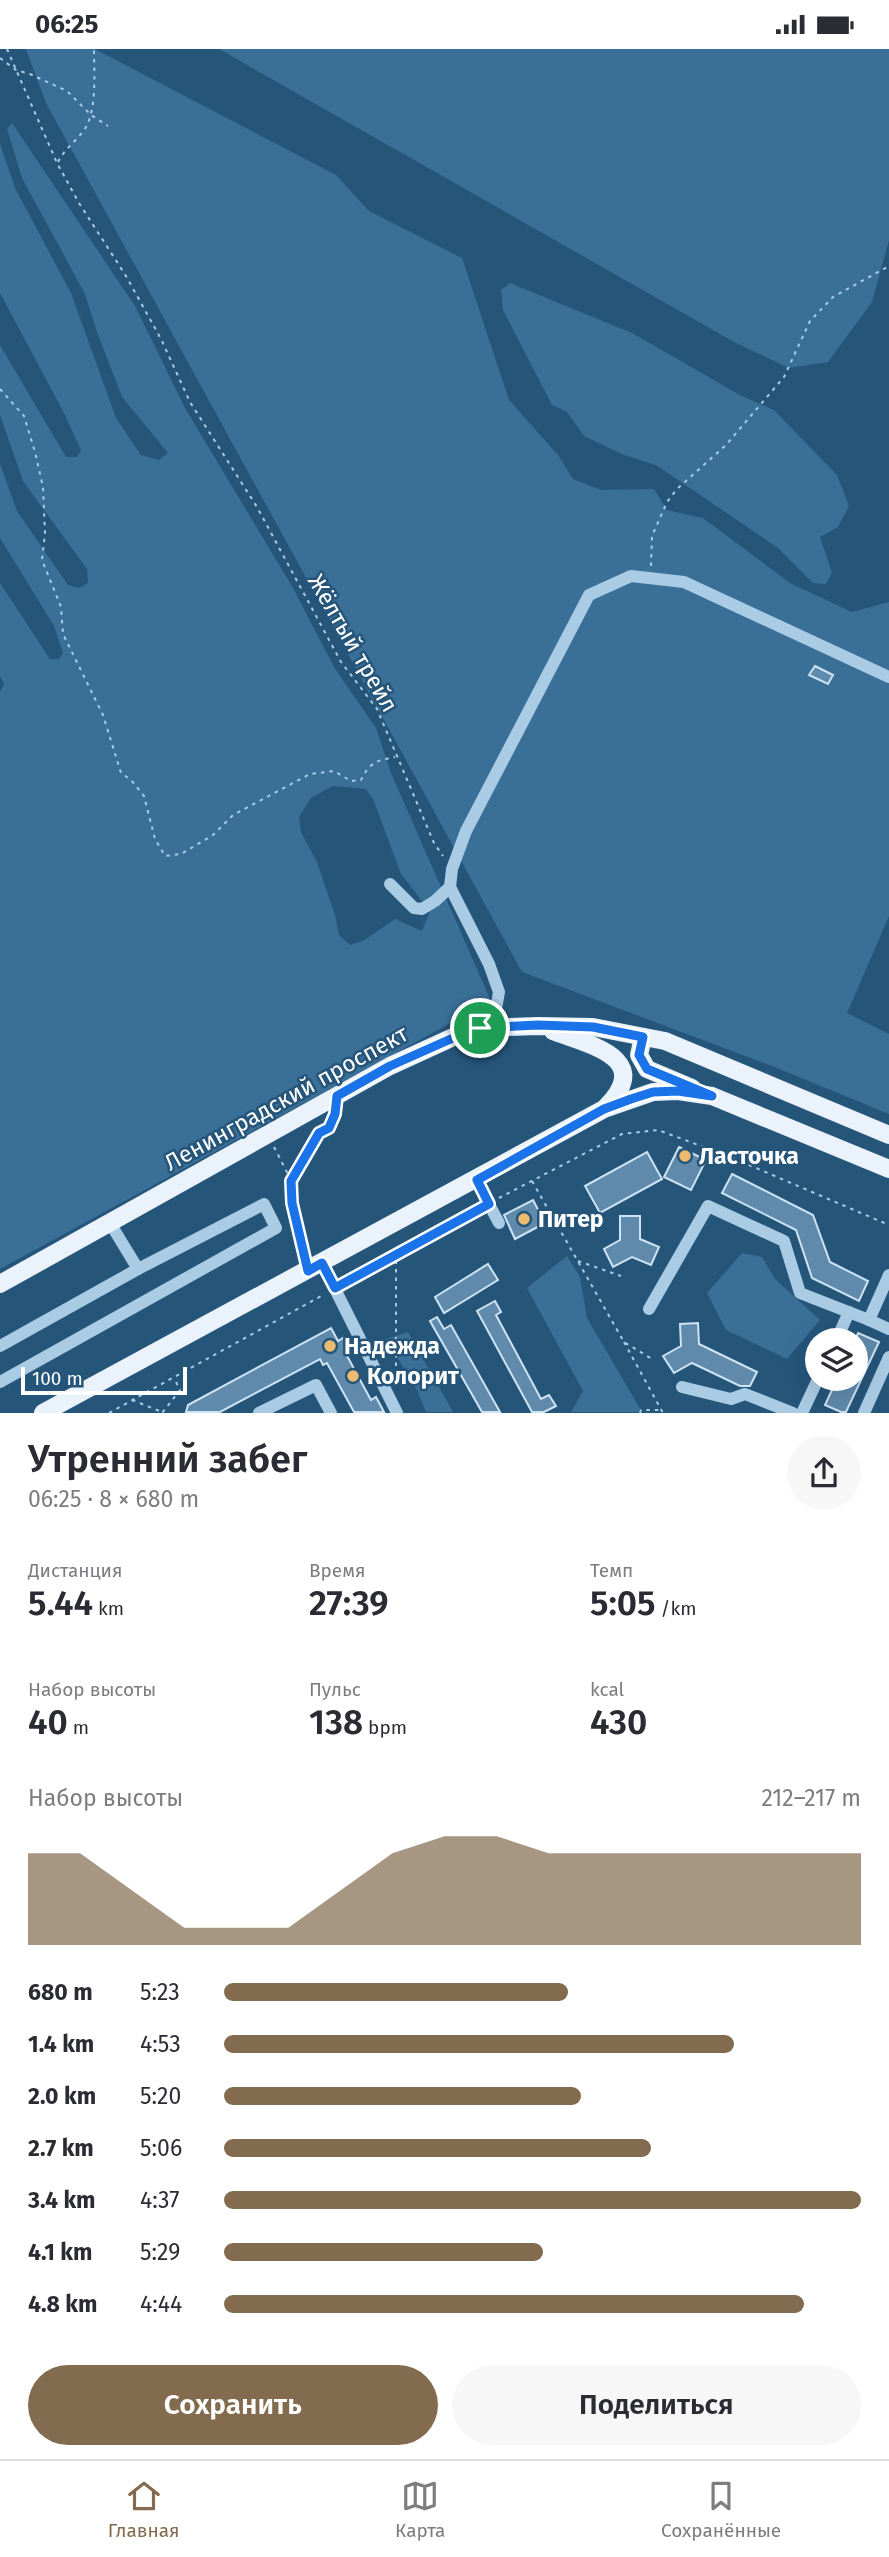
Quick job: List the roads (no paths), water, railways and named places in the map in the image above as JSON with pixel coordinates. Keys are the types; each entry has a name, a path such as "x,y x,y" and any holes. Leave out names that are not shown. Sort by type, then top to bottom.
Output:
{"main road":[{"name":"Ленинградский проспект","path":"0,1284 390,1066 480,1028 538,1025 593,1027 665,1041 889,1135"},
{"path":"538,1025 607,1052 619,1061 624,1071 623,1083 618,1095 604,1109"},
{"path":"643,1037 639,1055 647,1069 889,1170"},
{"path":"43,1412 477,1180 604,1109 653,1092 678,1091 712,1096"}],"lane":[{"path":"480,1028 496,1009 499,992 489,964 450,887 452,869 466,831 589,595 631,576 684,582 889,677"},
{"path":"390,884 407,904 422,909 450,887"},
{"path":"477,1180 499,1223"},
{"path":"0,1346 138,1269 264,1204 276,1228 0,1382"},
{"path":"649,1309 708,1206 784,1241 800,1293 889,1329"},
{"path":"110,1223 138,1269"},
{"path":"315,1267 335,1288 397,1412"},
{"path":"869,1320 888,1279"},
{"path":"842,1328 849,1312"},
{"path":"864,1412 889,1357"},
{"path":"259,1412 316,1385 331,1412"},
{"path":"682,1387 731,1399 745,1394 793,1412"},
{"path":"802,1412 812,1391"}],"place":[{"name":"Ласточка","path":"685,1156"},
{"name":"Питер","path":"524,1219"},
{"name":"Надежда","path":"330,1346"},
{"name":"Колорит","path":"353,1376"}]}
